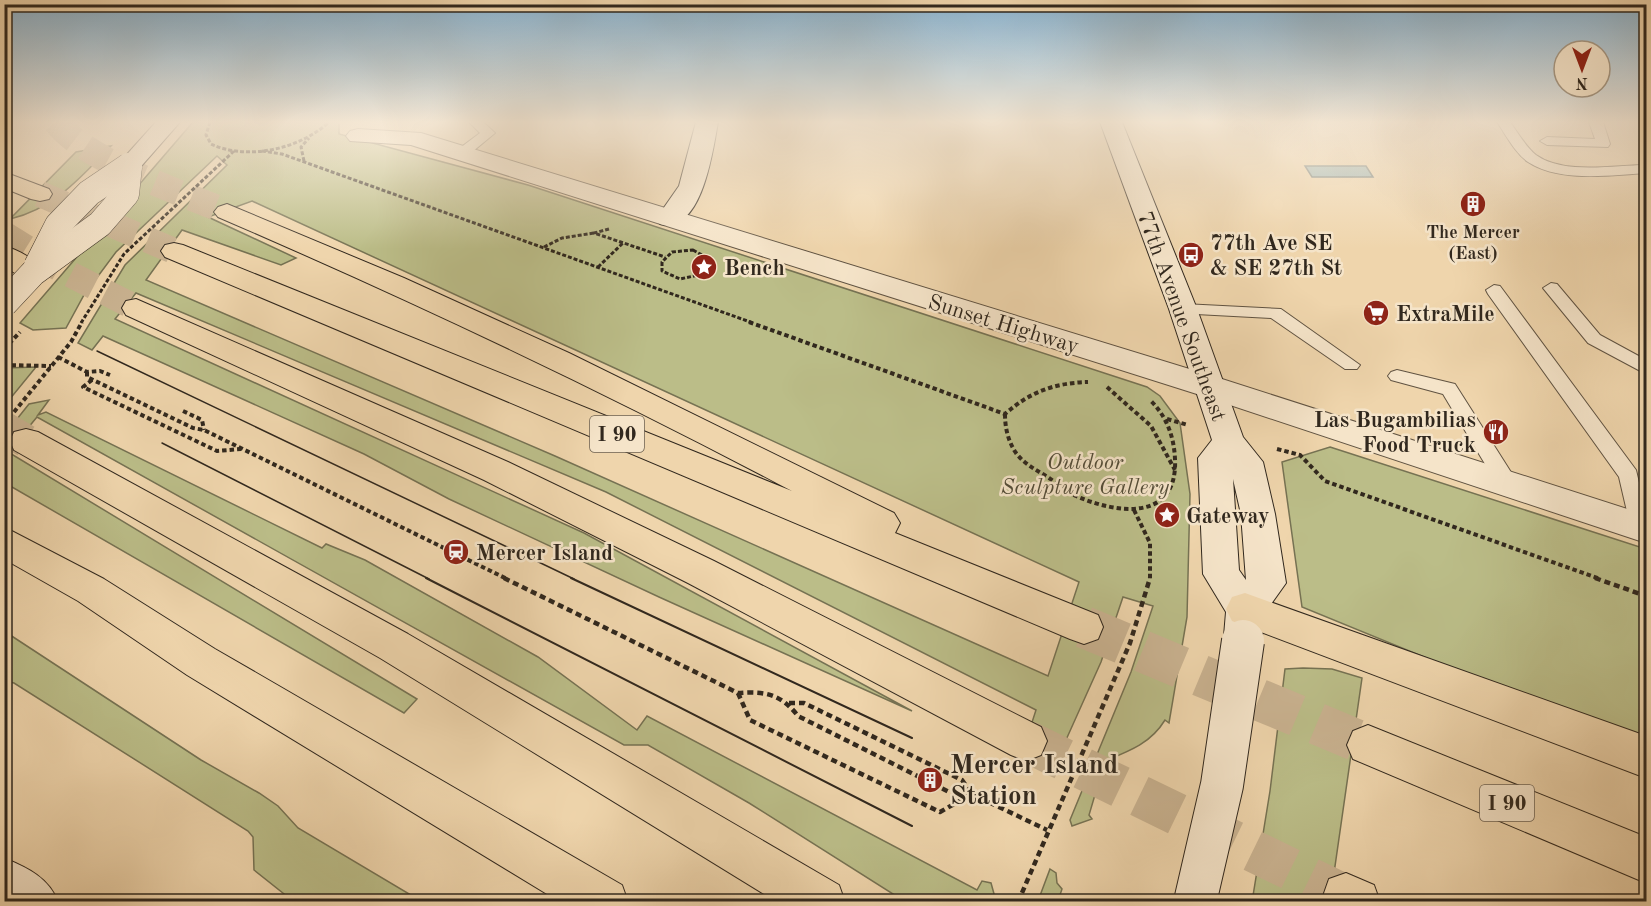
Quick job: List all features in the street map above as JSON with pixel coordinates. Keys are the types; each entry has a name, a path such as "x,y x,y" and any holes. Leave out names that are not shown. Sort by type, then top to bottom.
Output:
{"highway":[{"path":"4,179 40,194"},
{"name":"I 90","path":"174,251 1071,622 714,434 350,264 227,213"},
{"path":"4,254 33,273"},
{"path":"136,308 496,471 701,572 1026,741"},
{"path":"19,428 394,646 822,902"},
{"path":"4,541 91,590 201,662 605,902"},
{"path":"1244,625 1647,758"},
{"name":"I 90","path":"1368,745 1647,860"}],"street":[{"path":"4,303 33,273 100,224 126,194 131,164"},
{"name":"Sunset Highway","path":"493,164 1211,387 1643,528"},
{"path":"669,219 685,204 696,181 699,164"},
{"name":"77th Avenue Southeast","path":"1127,164 1183,309 1228,442 1246,462 1267,584 1244,625"},
{"path":"1195,902 1222,785 1244,625"},
{"path":"4,881 35,902"}],"lane":[{"path":"1546,164 1566,168 1647,169"},
{"path":"1551,288 1594,339 1647,368"},
{"path":"1494,290 1629,475 1643,528"},
{"path":"1183,309 1275,313 1352,365"},
{"path":"1397,376 1449,389 1507,483"}],"path":[{"path":"19,428 52,366 124,254 220,164"},
{"path":"313,164 1005,414"},
{"path":"543,248 562,238 618,227"},
{"path":"594,232 664,257 677,251 693,250 705,255 710,264 703,274 696,277 672,278 662,271 661,262 664,257"},
{"path":"598,267 623,243"},
{"path":"4,350 21,331"},
{"path":"58,357 87,372 100,371 110,375"},
{"path":"4,365 52,366"},
{"path":"87,372 87,377 92,380 193,428 204,430 738,693 767,691 788,703 798,716 949,792 972,794 1047,830"},
{"path":"92,380 82,387 218,451 241,449"},
{"path":"1092,382 1072,382 1044,387 1023,396 1005,414 1004,429 1023,462 1075,495 1134,510 1153,506 1166,498 1175,484 1176,471 1167,419 1161,410 1142,396"},
{"path":"1110,384 1102,382 1113,396 1145,419 1157,434 1176,471"},
{"path":"183,411 202,420 204,430"},
{"path":"1167,419 1180,423"},
{"path":"1300,455 1308,450"},
{"path":"1293,454 1300,455 1325,481 1647,596"},
{"path":"1018,902 1047,830 1105,704 1130,642 1148,585 1152,556 1150,542 1145,526 1134,510"},
{"path":"738,693 750,720 940,812 972,794"},
{"path":"788,703 804,703 962,780 972,794"}],"green space":[{"path":"64,164 93,164 54,200 10,219"},
{"name":"Outdoor Sculpture Gallery","path":"157,164 208,164 116,252 84,295 66,328 33,330 20,323"},
{"name":"Outdoor Sculpture Gallery","path":"451,164 528,185 1147,387 1160,396 1180,423 1190,494 1187,617 1169,723 1165,720 1146,740 1131,750 1105,761 1089,815 1092,819 1072,826 1070,820 1131,672 1153,606 1123,597 1101,662 1061,751 1029,766 1025,762 1029,745 1026,741 1036,710 606,492 136,293 115,319 584,533 912,711 659,597 449,499 364,454 103,336 92,350 78,343 125,265 227,165","holes":["252,201 1079,582 1048,676 555,456 146,280 182,230 281,265 296,258 208,217"]},
{"path":"36,367 5,405 5,368"},
{"path":"49,400 38,415 46,412 322,548 326,544 365,560 538,657 637,730 647,716 977,890 982,881 991,883 996,901 904,901 749,803 648,745 624,745 37,417 8,452 417,699 404,713 5,483 5,434 29,404"},
{"path":"1330,447 1646,549 1646,748 1302,607 1282,462"},
{"path":"4,631 201,760 259,793 278,806 298,828 421,901 293,901 254,870 253,837 248,831 14,683 5,681"},
{"path":"1285,669 1332,669 1362,678 1330,901 1252,902 1270,791"},
{"path":"1050,869 1056,873 1057,883 1062,889 1058,901 1038,901"}],"water":[{"path":"1305,166 1366,166 1373,177 1312,177"}],"tunnel":[{"path":"116,164 227,212"},
{"path":"40,194 174,251"},
{"path":"4,234 60,269 136,308"},
{"path":"4,428 26,441"},
{"path":"1084,627 1368,745"},
{"path":"1026,741 1346,896"}],"tram line":[{"path":"97,351 574,579"},
{"path":"162,443 429,579"},
{"path":"426,578 912,826"},
{"path":"571,578 912,738"}],"place":[{"name":"The Mercer (East)","path":"1473,204"},
{"name":"77th Ave SE & SE 27th St","path":"1191,255"},
{"name":"Bench","path":"704,267"},
{"name":"ExtraMile","path":"1376,313"},
{"name":"Las Bugambilias Food Truck","path":"1496,432"},
{"name":"Gateway","path":"1167,515"},
{"name":"Mercer Island","path":"456,552"},
{"name":"Mercer Island Station","path":"930,780"}]}
